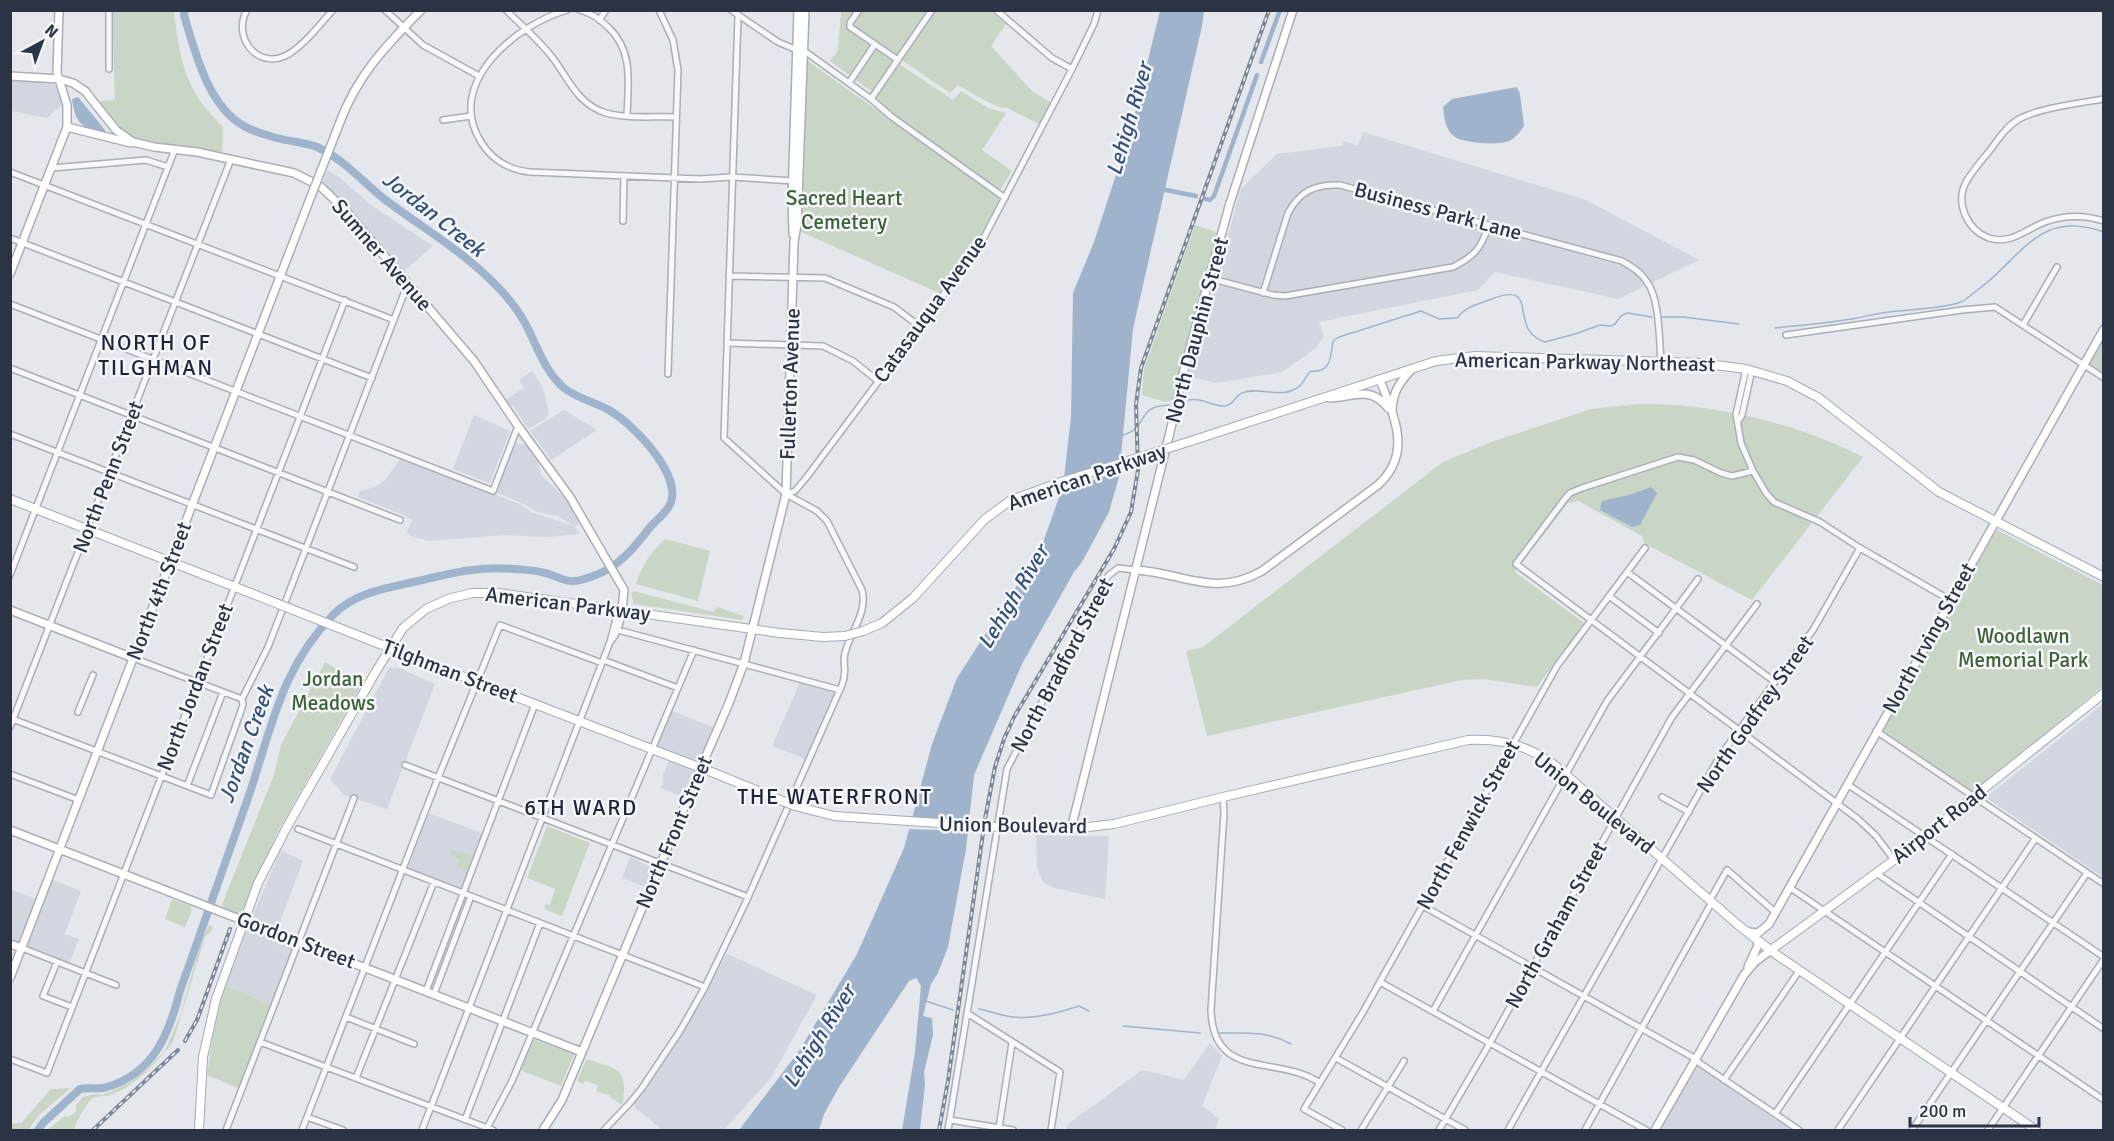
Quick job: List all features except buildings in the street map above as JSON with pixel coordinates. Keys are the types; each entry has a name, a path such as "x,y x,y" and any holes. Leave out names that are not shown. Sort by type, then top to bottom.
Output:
{"main road":[{"name":"American Parkway Northeast","path":"1191,441 1436,361 1464,356 1716,364 1749,369 1787,381 1819,399 1927,484 1950,499 2103,577"},
{"name":"American Parkway","path":"199,1131 201,1076 206,1041 220,982 243,920 267,864 288,825 386,654 403,628 416,616 448,599 480,592 528,596 780,633 823,637 845,636 882,623 913,598 985,519 1011,500 1191,441"},
{"name":"Tilghman Street","path":"10,499 795,806 818,813 849,818 895,821"},
{"name":"Airport Road","path":"1976,798 2103,693"},
{"name":"Airport Road","path":"1772,951 1878,874 2103,699"},
{"name":"Union Boulevard","path":"895,821 1013,828 1071,829 1100,826 1139,819 1468,740 1489,740 1514,744 1541,755 1567,775 1757,940 1799,971 2036,1131"},
{"name":"Airport Road","path":"1878,874 1926,837"}],"street":[{"path":"10,274 67,127 67,105 57,70 59,10"},
{"path":"109,10 109,69"},
{"path":"247,10 242,23 242,35 247,45 255,53 275,59 287,55 296,48 333,10"},
{"path":"385,10 423,45 479,76"},
{"name":"North 4th Street","path":"10,978 351,95 367,69 421,10"},
{"path":"506,10 552,57 575,92 585,102 603,112 627,116 676,117"},
{"path":"567,10 540,20 525,29 495,55 479,76 471,99 471,116 475,131 484,147 494,158 513,169 531,172 674,178 732,177 793,182"},
{"path":"580,10 600,20 617,37 626,55 627,116"},
{"path":"600,20 606,10"},
{"path":"659,10 669,29 677,58 669,374"},
{"path":"730,10 778,42 800,50 849,83 892,117 1005,198"},
{"name":"Fullerton Avenue","path":"779,524 786,494 794,242 798,203 800,50 798,10"},
{"name":"Fullerton Avenue","path":"794,242 793,182 800,50 805,10"},
{"path":"859,10 849,25 898,60"},
{"path":"871,99 932,10"},
{"path":"996,10 1052,58 1072,69"},
{"name":"Catasauqua Avenue","path":"786,494 795,491 970,260 1072,69 1094,24 1098,10"},
{"name":"North Dauphin Street","path":"1071,829 1184,370 1230,203 1293,10"},
{"path":"604,1131 642,1088 680,1031 705,987 748,897 840,690 846,671 844,653 861,615 863,603 862,590 827,521 817,511 786,494 725,441 738,16"},
{"path":"849,83 875,44"},
{"name":"Sumner Avenue","path":"10,76 59,79 79,86 116,130 140,144 231,159 294,173 312,181 345,210 474,361 570,497 625,594 622,610"},
{"path":"2103,99 2033,113 2017,121 2006,130 1967,181 1962,203 1965,217 1972,227 1980,234 1993,239 2013,238 2044,222 2065,218 2083,217 2103,221"},
{"path":"443,120 471,116"},
{"path":"67,127 140,144"},
{"path":"10,575 175,149"},
{"name":"North Penn Street","path":"10,727 231,159"},
{"path":"52,168 146,160 168,167"},
{"path":"10,172 394,320"},
{"path":"623,221 624,176"},
{"name":"Business Park Lane","path":"1263,293 1288,213 1295,200 1323,184 1340,185 1622,261 1637,270 1652,290 1661,361"},
{"path":"1209,278 1263,293 1285,296 1453,267 1470,258 1482,244 1489,225"},
{"path":"10,238 372,378"},
{"path":"2023,325 2057,267"},
{"path":"729,276 825,278 894,307 919,326"},
{"path":"12,718 211,795 243,705 242,699 268,647 408,283"},
{"name":"North Jordan Street","path":"10,1059 47,1073 345,300"},
{"path":"10,303 493,490 518,426"},
{"path":"1786,335 1989,307 1999,309 2103,378"},
{"name":"North Irving Street","path":"1745,930 1752,934 1760,932 1769,924 2103,329"},
{"path":"727,343 823,346 852,361 878,381"},
{"path":"10,368 400,520"},
{"path":"1749,369 1742,416 1738,420 1741,443 1766,493 1774,502 1820,522 1950,600"},
{"path":"1392,412 1397,386 1411,370"},
{"name":"North Bradford Street","path":"948,1131 1007,769 1108,576 1118,568 1209,584 1241,581 1262,571 1385,478 1394,462 1398,447 1397,428 1380,380"},
{"path":"1321,398 1360,393 1370,394 1380,399 1392,412"},
{"path":"10,434 354,567"},
{"path":"1753,471 1732,476 1695,460 1678,457 1582,488 1570,493 1516,564 1867,826 1894,860"},
{"name":"North Front Street","path":"543,1131 562,1100 729,703 744,663 779,524"},
{"name":"North Fenwick Street","path":"1342,1131 1304,1109 1380,982 1557,666 1645,548"},
{"name":"North Godfrey Street","path":"1508,1131 1720,756 1813,630 1860,548"},
{"path":"1627,572 1775,681"},
{"path":"1432,1011 1607,701 1698,579"},
{"path":"1609,596 1659,633"},
{"name":"North Graham Street","path":"1439,1131 1672,717 1757,604"},
{"path":"10,610 242,699"},
{"path":"610,642 618,630 622,610"},
{"path":"422,1131 610,642 616,619 622,610"},
{"path":"302,1131 438,778 500,625 678,688"},
{"path":"618,630 840,690"},
{"path":"260,1042 488,1130 512,1081 694,650"},
{"path":"78,712 93,675"},
{"path":"187,786 223,692"},
{"path":"426,990 535,704"},
{"path":"1876,731 2103,884"},
{"path":"405,765 748,897"},
{"path":"10,774 79,800"},
{"path":"1847,784 2103,958 1988,1131"},
{"path":"1223,797 1224,813 1211,1021 1213,1033 1221,1046 1241,1060 1292,1070 1320,1083"},
{"path":"1662,797 1689,812"},
{"path":"226,1131 354,798"},
{"path":"298,829 705,987"},
{"name":"Gordon Street","path":"10,830 582,1052"},
{"path":"1838,1131 2035,839"},
{"path":"1775,1114 1952,854"},
{"path":"1585,1131 1727,870 1775,912"},
{"path":"1912,1131 2087,873"},
{"path":"1878,874 2103,1029"},
{"path":"356,1078 434,882"},
{"path":"1789,887 2103,1100"},
{"path":"434,994 471,896"},
{"path":"1423,906 1642,1028 1695,1060 1799,1131"},
{"path":"465,1120 540,923"},
{"path":"1655,1131 1744,975 1758,945 1757,940"},
{"path":"10,944 116,985"},
{"path":"1744,975 1772,951"},
{"path":"57,962 43,996 72,1007"},
{"path":"1724,1080 1799,971"},
{"path":"1380,982 1646,1131"},
{"path":"967,1013 1060,1072 1051,1131"},
{"path":"346,1017 414,1044"},
{"path":"999,1128 1012,1043"},
{"path":"1336,1058 1465,1131"},
{"path":"1361,1131 1404,1061"},
{"path":"307,1117 343,1131"},
{"path":"950,1120 1012,1131"}],"shaded area":[{"path":"10,80 55,84 62,105 47,118 11,111"},
{"path":"1363,132 1586,200 1699,260 1618,299 1495,272 1478,290 1319,322 1324,336 1316,348 1282,372 1215,383 1188,376 1241,189 1277,154 1342,146 1344,141 1358,146"},
{"path":"327,170 339,177 371,205 433,246 404,271 346,205 323,183"},
{"path":"532,371 543,388 549,413 545,419 528,429 513,405 509,406 505,400 524,388 519,380"},
{"path":"564,410 597,430 551,460 530,431"},
{"path":"474,415 510,431 490,483 453,469"},
{"path":"516,443 527,445 538,463 541,475 561,494 573,510 578,520 575,527 580,534 547,537 504,535 430,541 409,535 407,532 412,520 358,497 360,491 375,487 385,480 401,458 522,505 531,512 574,526 558,516 537,512 495,492"},
{"path":"389,668 399,668 435,684 387,809 344,795 330,779"},
{"path":"801,680 832,690 834,693 805,759 772,746"},
{"path":"2103,704 2103,877 1988,799 1989,795"},
{"path":"670,710 715,728 698,762 656,747"},
{"path":"669,760 695,771 685,798 661,788"},
{"path":"429,813 484,834 461,890 408,868"},
{"path":"1036,835 1109,836 1105,899 1054,888 1043,882 1037,869"},
{"path":"281,850 303,861 277,930 253,921 252,917"},
{"path":"630,857 653,868 645,887 622,878"},
{"path":"52,880 81,891 65,934 79,939 69,964 27,947"},
{"path":"10,889 37,899 21,944 11,940"},
{"path":"248,927 295,944 272,1005 225,986"},
{"path":"727,954 817,995 771,1078 724,1130 663,1130 635,1108 634,1104 680,1037"},
{"path":"1210,1043 1222,1056 1202,1106 1219,1118 1215,1130 1065,1130 1068,1124 1142,1070 1184,1080"},
{"path":"1698,1066 1791,1130 1660,1130"}],"green space":[{"path":"112,11 174,11 187,76 201,102 223,127 222,155 146,142 126,134 107,115 98,102 115,99"},
{"path":"841,11 990,11 1006,24 991,46 1033,92 1052,103 1041,125 1007,108 986,101 958,85 950,93 896,56 872,92 830,61 838,50"},
{"name":"Sacred Heart Cemetery","path":"808,61 1000,198 978,242 939,293 799,231"},
{"path":"899,64 953,100 961,91 988,108 1006,113 982,150 1012,171 1000,190 903,124 875,99"},
{"path":"1195,225 1219,233 1175,399 1165,402 1142,395 1144,369"},
{"path":"2103,333 2103,374 2091,365 2089,359"},
{"path":"1638,404 1696,407 1754,417 1810,434 1863,457 1752,600 1644,543 1642,536 1578,501 1568,503 1515,572 1584,623 1537,687 1484,679 1462,680 1207,736 1186,651 1203,647 1443,462 1491,442 1591,409"},
{"name":"Woodlawn Memorial Park","path":"1997,530 2103,585 2103,686 1973,792 1882,730"},
{"path":"665,539 710,551 698,601 636,584 647,560"},
{"path":"634,591 713,612 717,607 744,616 742,620 634,604 631,594"},
{"name":"Jordan Meadows","path":"325,662 362,684 277,833 242,911 239,914 225,909 222,904 274,775 281,745"},
{"path":"547,826 590,843 562,916 544,909 545,904 550,905 555,889 527,878"},
{"path":"453,849 472,856 466,871 457,867 460,859 450,855"},
{"path":"172,899 191,906 185,927 165,919"},
{"path":"209,925 213,929 205,937 173,1042 153,1065 145,1073 127,1087 91,1100 84,1108 73,1130 47,1130 65,1116 68,1117 76,1112 76,1105 83,1097 103,1095 130,1082 165,1051 180,1016 201,941"},
{"path":"225,986 272,1005 240,1089 207,1075 214,1029"},
{"path":"532,1039 574,1054 561,1086 520,1070"},
{"path":"586,1060 619,1072 624,1083 622,1105 611,1096 596,1091 598,1085 586,1081 583,1084 577,1081"},
{"path":"71,1088 39,1115 28,1130 11,1130 11,1124 21,1123 51,1089"}],"water":[{"name":"Lehigh River","path":"1160,11 1204,11 1133,329 1119,477 1109,512 1022,664 974,775 966,849 948,947 931,984 923,1016 932,1018 933,1035 924,1072 925,1085 920,1130 902,1130 915,1052 921,986 916,978 909,981 839,1087 824,1114 819,1130 739,1130 799,1051 857,954 904,848 932,744 957,678 1041,548 1063,486 1071,417 1073,293 1094,242 1131,129"},
{"path":"1517,87 1524,126 1512,140 1495,143 1472,142 1459,139 1449,131 1443,107 1452,99"},
{"path":"78,97 105,130 104,134 90,129 77,119 72,99"},
{"path":"1651,487 1657,493 1640,525 1632,527 1600,510 1602,501"}],"pier":[{"path":"1124,458 1122,471 1058,491 1061,478"},
{"path":"909,817 972,820 971,831 905,829"}],"waterway":[{"name":"Jordan Creek","path":"38,1130 80,1089 104,1088 123,1081 148,1062 157,1050 171,1022 280,700 301,656 334,614 352,601 373,592 466,571 489,568 515,569 542,572 570,581 585,579 604,572 625,556 671,502 672,490 668,476 651,448 615,414 573,394 557,381 546,366 516,309 499,289 469,261 383,198 344,164 326,152 312,145 254,131 232,117 212,92 205,77 188,30 185,10"},
{"path":"1261,62 1280,10"},
{"path":"1202,198 1210,200 1214,196 1257,75"},
{"path":"1161,189 1196,196"},
{"path":"1775,328 1961,302 1992,279 2019,252 2046,232 2062,227 2081,226 2104,232"},
{"path":"1188,400 1224,406 1230,404 1240,394 1249,391 1277,393 1290,391 1299,386 1311,371 1323,370 1326,367 1333,341 1339,337 1421,311 1439,319 1457,318 1472,306 1506,295 1515,295 1520,300 1527,327 1533,336 1545,342 1600,325 1611,326 1627,313 1652,317"},
{"path":"1662,317 1683,317 1739,324"},
{"path":"1123,435 1137,427 1151,409 1169,405"},
{"path":"926,1001 953,1010"},
{"path":"979,1009 1025,1018 1053,1014 1079,1006 1089,1011"},
{"path":"1123,1026 1200,1033"},
{"path":"1220,1033 1265,1035 1291,1044"}],"railway":[{"path":"939,1130 985,819 995,767 1014,717 1114,549 1131,512 1138,470 1136,404 1141,368 1269,10"},
{"path":"185,1041 197,1020 230,929"},
{"path":"93,1130 178,1050"}],"district":[{"name":"NORTH OF TILGHMAN","path":"156,354"},
{"name":"THE WATERFRONT","path":"835,796"},
{"name":"6TH WARD","path":"581,807"}]}
